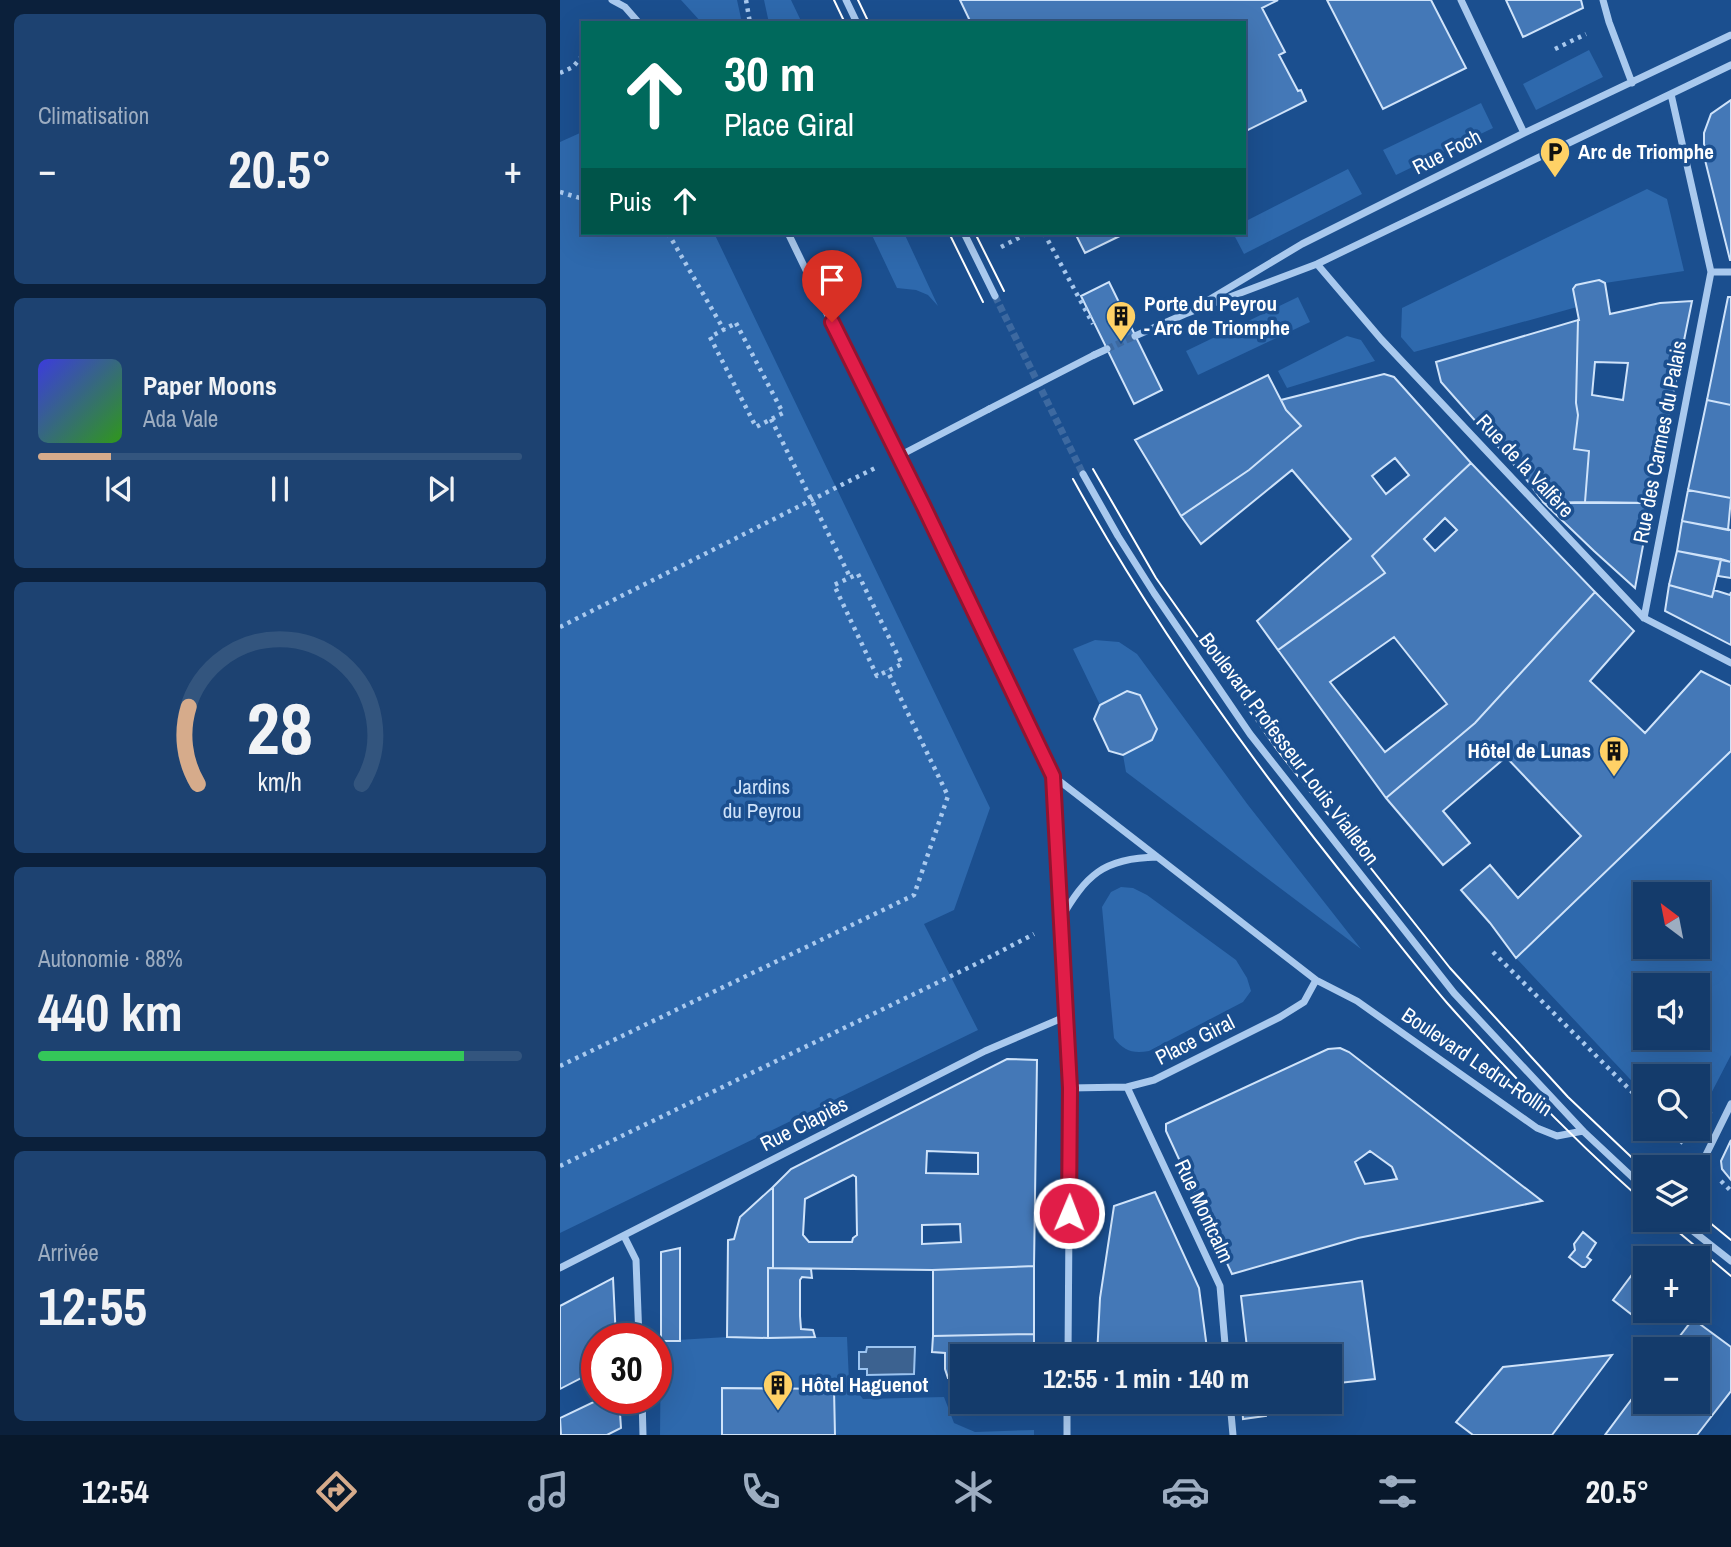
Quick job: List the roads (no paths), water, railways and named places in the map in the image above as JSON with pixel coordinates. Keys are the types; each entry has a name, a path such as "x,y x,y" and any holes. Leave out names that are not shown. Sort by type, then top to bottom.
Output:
{"street":[{"path":"612,0 625,7 637,21"},
{"path":"846,0 856,21"},
{"path":"1461,0 1524,133"},
{"path":"1603,0 1632,83"},
{"name":"Rue Foch","path":"1185,314 1302,244 1524,133 1731,35"},
{"name":"Rue Foch","path":"1135,336 1317,264 1731,65"},
{"path":"1671,94 1711,272 1731,272"},
{"path":"789,235 1053,776 1070,1088 1068,1344"},
{"path":"965,235 995,296"},
{"name":"Rue de la Valfère","path":"1317,264 1381,339 1644,618 1731,663"},
{"name":"Rue des Carmes du Palais","path":"1644,618 1711,272"},
{"path":"897,457 1107,349"},
{"name":"Boulevard Professeur Louis Vialleton","path":"1083,474 1118,536 1207,673 1258,744 1408,934"},
{"path":"1053,776 1316,980"},
{"path":"1060,920 1075,894 1110,863 1131,858 1158,857"},
{"name":"Boulevard Ledru-Rollin","path":"1408,934 1454,993 1583,1130 1633,1178"},
{"name":"Boulevard Ledru-Rollin","path":"1316,980 1357,1000 1537,1128 1557,1136 1583,1130"},
{"name":"Place Giral","path":"1070,1088 1127,1087 1154,1080 1280,1017 1304,1002 1316,980"},
{"name":"Rue Clapiès","path":"560,1268 985,1051 1067,1016"},
{"name":"Rue Montcalm","path":"1127,1087 1220,1286 1225,1344"},
{"path":"1706,1155 1731,1104"},
{"path":"1694,1232 1731,1261"},
{"path":"624,1236 636,1261 638,1323"},
{"path":"642,1414 643,1435"},
{"path":"1067,1435 1068,1414"},
{"path":"1231,1414 1233,1435"}],"tunnel":[{"path":"995,296 1083,474"},
{"path":"1107,349 1135,336"}],"tram line":[{"path":"834,0 844,21"},
{"path":"858,0 868,21"},
{"path":"950,235 983,302"},
{"path":"976,235 1004,291"},
{"path":"1093,469 1156,578 1278,751 1450,968 1568,1097 1633,1159"},
{"path":"1073,479 1172,642 1244,746 1321,847 1471,1030 1568,1131 1633,1192"},
{"path":"1710,1223 1731,1240"},
{"path":"1678,1232 1731,1276"}],"place":[{"name":"Arc de Triomphe","path":"1555,179"},
{"name":"Porte du Peyrou - Arc de Triomphe","path":"1121,343"},
{"name":"Hôtel de Lunas","path":"1614,778"},
{"name":"Hôtel Haguenot","path":"778,1412"}],"park label":[{"name":"Jardins du Peyrou","path":"762,799"}]}
